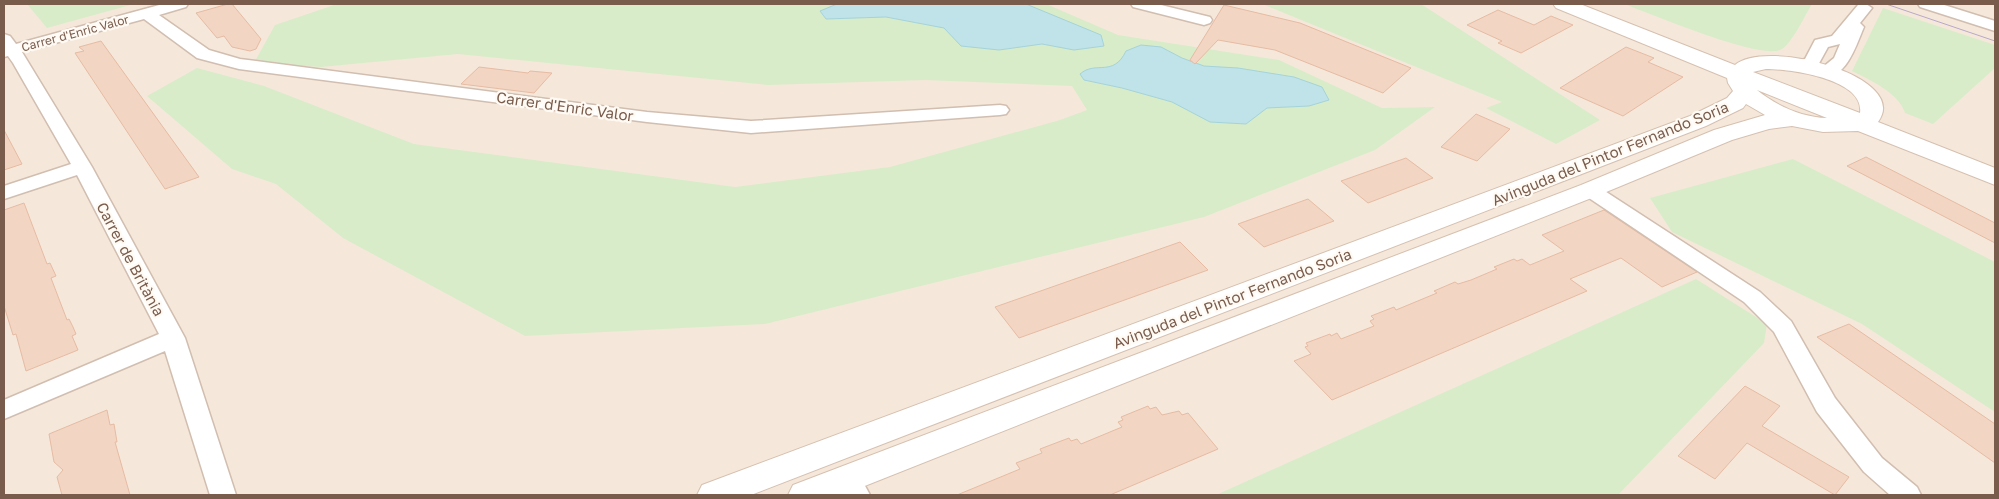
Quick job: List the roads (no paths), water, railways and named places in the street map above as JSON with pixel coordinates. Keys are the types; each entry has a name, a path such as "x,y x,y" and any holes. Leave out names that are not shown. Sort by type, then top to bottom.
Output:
{"street":[{"name":"Carrer d'Enric Valor","path":"7,47 146,14 180,4"},
{"path":"1139,4 1204,20"},
{"path":"1563,4 1744,77 1995,162"},
{"path":"1594,4 1744,77 1768,108 1792,119 1837,126 1868,118 1995,176"},
{"path":"1926,4 1995,26"},
{"path":"1800,65 1811,63 1821,44 1838,40 1865,6"},
{"path":"1826,72 1841,61 1865,6"},
{"name":"Carrer d'Enric Valor","path":"146,14 203,54 239,64 647,117 751,127 1000,110"},
{"name":"Carrer de Britània","path":"7,47 82,167 174,338 223,495"},
{"path":"1744,77 1766,62 1800,65 1826,72 1856,86 1866,94 1872,102 1868,118"},
{"name":"Avinguda del Pintor Fernando Soria","path":"714,495 1698,121 1735,103 1744,77"},
{"name":"Avinguda del Pintor Fernando Soria","path":"805,495 852,487 1723,135 1767,122 1792,119"},
{"path":"4,193 82,167"},
{"name":"Avinguda del Pintor Fernando Soria","path":"1590,190 1739,288 1758,303 1783,327 1826,405 1873,465 1908,495"},
{"path":"4,410 174,338"}],"water":[{"path":"837,4 1026,4 1101,35 1104,46 1074,50 1042,44 999,50 961,46 944,28 886,17 826,19 820,11"},
{"path":"1141,45 1161,47 1182,58 1204,66 1238,68 1294,77 1322,87 1329,100 1309,106 1267,108 1246,124 1210,122 1172,102 1084,80 1080,74 1092,68 1116,64 1126,51"}],"tram line":[{"path":"1886,4 1995,41"}]}
